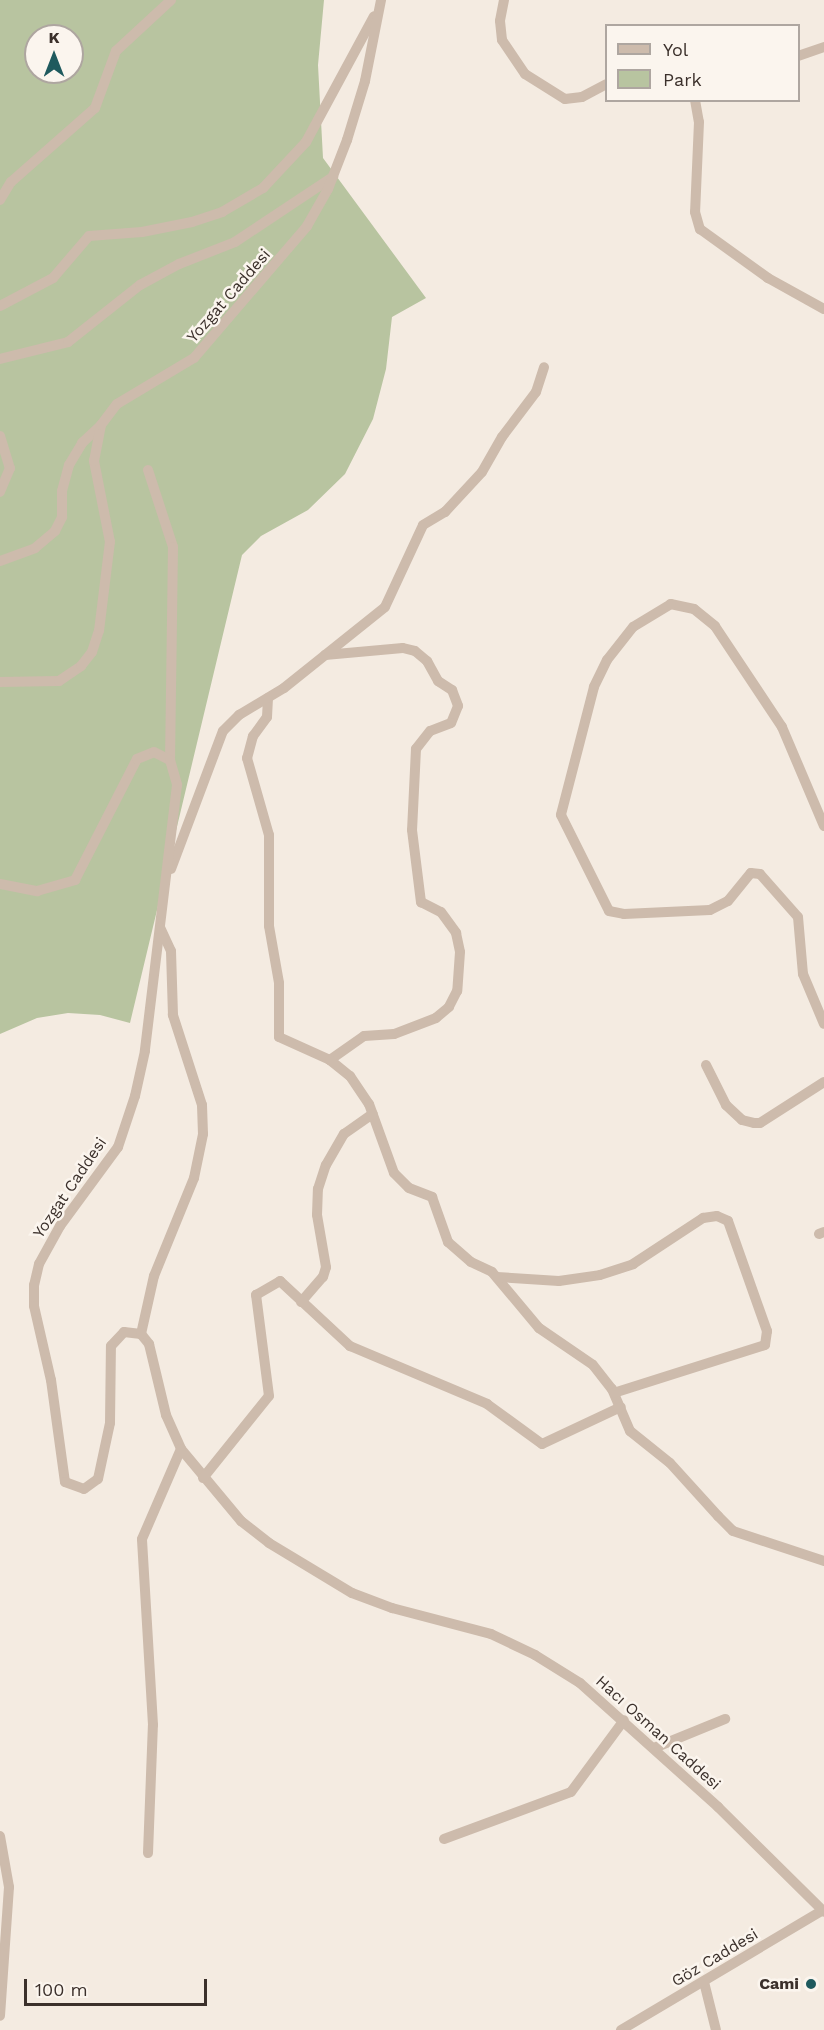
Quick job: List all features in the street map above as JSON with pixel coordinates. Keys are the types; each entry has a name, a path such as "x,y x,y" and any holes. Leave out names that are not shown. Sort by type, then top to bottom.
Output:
{"street":[{"path":"0,200 11,182 95,108 116,51 171,0"},
{"path":"504,0 500,21 502,40 525,74 564,99 582,97 605,85"},
{"path":"0,306 53,278 89,236 142,232 192,222 222,212 263,188 306,141 381,3"},
{"name":"Yozgat Caddesi","path":"0,682 59,681 81,666 96,642 110,542 94,461 101,425 117,404 194,358 295,244 333,177 365,81 381,3"},
{"path":"800,55 824,47"},
{"path":"695,102 699,122 695,212 700,229 768,278 824,309"},
{"path":"0,359 68,342 140,285 179,264 235,242 333,177"},
{"path":"165,886 218,740 239,715 268,698 385,607 423,525 445,512 482,471 502,437 536,392 544,367"},
{"path":"0,561 40,546 55,531 62,517 62,491 69,465 82,443 101,425"},
{"path":"0,436 10,468 0,492"},
{"name":"Yozgat Caddesi","path":"141,1334 124,1332 113,1341 105,1459 94,1484 84,1489 73,1488 61,1472 53,1389 36,1317 34,1285 39,1264 60,1226 104,1171 123,1135 145,1050 177,778 171,760 173,547 148,470"},
{"path":"824,826 783,727 716,626 694,609 671,604 633,627 615,648 594,687 561,814 609,911 624,914 715,908 734,896 751,873 760,874 798,917 803,974 824,1024"},
{"path":"324,655 410,649 423,657 438,681 452,690 458,706 451,723 430,731 416,749 412,830 421,902 441,912 456,933 460,952 457,991 449,1007 436,1018 394,1034 364,1036 330,1060"},
{"path":"268,698 267,717 253,736 247,758 269,836 268,926 279,984 277,1032 285,1042 330,1060 358,1086 373,1114 398,1179 432,1197 448,1242 497,1277 531,1320 583,1356 614,1393 630,1431 670,1462 733,1531 824,1561"},
{"path":"0,884 37,891 75,880 137,759 154,752 171,760"},
{"path":"141,1334 152,1283 194,1178 203,1134 202,1105 172,1015 171,951 160,927"},
{"path":"706,1065 726,1105 742,1120 754,1123 760,1123 824,1082"},
{"path":"301,1302 324,1276 326,1267 317,1215 318,1189 326,1165 344,1134 373,1114"},
{"path":"497,1277 559,1281 600,1275 633,1264 703,1218 717,1216 728,1221 767,1331 765,1345 614,1393"},
{"path":"203,1478 269,1396 256,1295 280,1281 350,1346 487,1404 542,1444 621,1407"},
{"name":"Hacı Osman Caddesi","path":"141,1334 148,1344 166,1415 181,1449 203,1478 255,1533 332,1582 392,1608 471,1627 513,1644 580,1683 654,1748 823,1911"},
{"path":"148,1853 153,1725 142,1539 181,1449"},
{"path":"654,1748 725,1719"},
{"path":"444,1839 571,1792 624,1720"},
{"path":"0,1836 9,1887 0,2016"},
{"name":"Göz Caddesi","path":"621,2030 823,1911"},
{"path":"704,1982 716,2030"}],"green space":[{"path":"0,0 324,0 318,65 323,158 426,298 392,317 386,369 373,419 345,474 308,510 261,536 242,555 130,1023 100,1015 68,1013 37,1018 0,1034"}],"place":[{"name":"Cami","path":"811,1984"}]}
